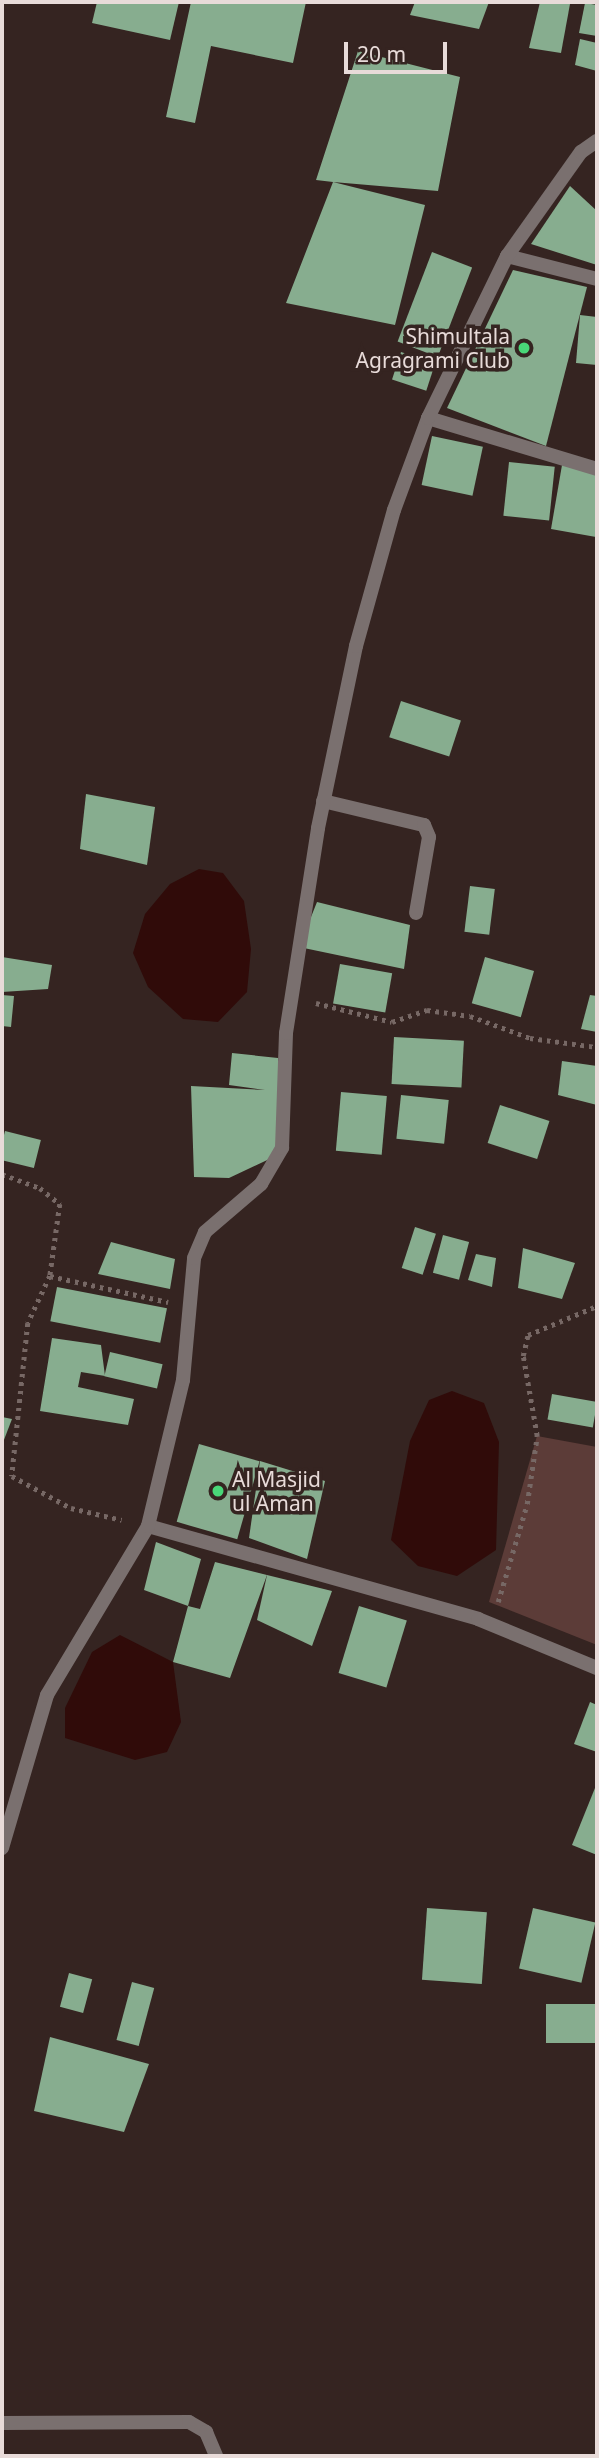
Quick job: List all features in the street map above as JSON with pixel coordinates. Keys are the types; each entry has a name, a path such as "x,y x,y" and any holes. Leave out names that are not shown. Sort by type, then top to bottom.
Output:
{"street":[{"path":"2,1848 47,1695 148,1526 183,1380 194,1258 205,1232 261,1184 282,1148 291,997 323,801 356,646 428,418 507,256 581,152 597,141"},
{"path":"507,256 597,279"},
{"path":"428,418 597,469"},
{"path":"323,801 424,825 429,837 416,913"},
{"path":"148,1526 489,1623 597,1668"},
{"path":"2,2423 189,2422 206,2432 216,2456"}],"path":[{"path":"291,997 392,1022 427,1010 470,1016 530,1038 597,1047"},
{"path":"2,1174 40,1188 60,1204 50,1276 28,1323 12,1476 71,1508 148,1526"},
{"path":"50,1276 190,1307"},
{"path":"489,1623 509,1576 537,1436 523,1356 528,1335 597,1306"}],"shaded area":[{"path":"199,869 223,873 244,901 251,949 247,992 218,1022 183,1019 148,987 133,953 145,914 170,884"},
{"path":"452,1391 484,1403 499,1442 496,1550 457,1576 418,1566 391,1540 410,1441 429,1400"},
{"path":"537,1436 597,1447 597,1645 489,1602"},
{"path":"120,1635 173,1662 181,1722 167,1752 135,1760 65,1738 65,1708 92,1652"}],"building":[{"path":"97,2 179,2 170,40 92,23"},
{"path":"191,2 306,2 293,63 211,46 195,123 166,117"},
{"path":"415,2 489,2 479,29 410,15"},
{"path":"540,2 570,4 561,53 529,48"},
{"path":"585,3 597,5 597,36 579,33"},
{"path":"580,39 597,43 597,71 575,65"},
{"path":"358,51 460,77 438,191 316,180"},
{"path":"333,182 425,205 395,325 286,303"},
{"path":"570,186 597,211 597,265 531,244"},
{"path":"432,252 472,267 438,357 398,342"},
{"name":"Shimultala Agragrami Club","path":"513,270 587,287 546,446 447,408"},
{"path":"580,315 597,317 597,365 576,363"},
{"path":"401,352 435,363 426,391 392,380"},
{"path":"432,436 483,447 472,496 422,485"},
{"path":"509,462 555,467 549,521 503,516"},
{"path":"562,465 597,471 596,537 551,529"},
{"path":"401,701 461,720 449,757 389,737"},
{"path":"86,794 155,807 147,865 80,849"},
{"path":"470,886 495,889 489,935 464,932"},
{"path":"317,902 410,925 404,969 299,947"},
{"path":"2,957 52,965 48,989 2,992"},
{"path":"485,957 534,971 521,1017 472,1003"},
{"path":"340,964 392,973 385,1013 333,1003"},
{"path":"2,995 14,996 11,1027 2,1026"},
{"path":"590,995 597,996 597,1032 581,1029"},
{"path":"394,1037 464,1041 461,1088 392,1084"},
{"path":"232,1053 278,1058 280,1154 229,1178 194,1177 191,1086 265,1090 229,1085"},
{"path":"562,1061 597,1066 597,1105 558,1095"},
{"path":"341,1092 387,1096 382,1155 336,1151"},
{"path":"401,1095 449,1100 444,1144 396,1139"},
{"path":"500,1105 549,1121 537,1159 488,1143"},
{"path":"5,1131 41,1140 34,1168 2,1160"},
{"path":"415,1227 436,1234 423,1275 402,1268"},
{"path":"443,1235 469,1242 459,1280 433,1273"},
{"path":"111,1242 175,1259 170,1289 98,1274"},
{"path":"523,1248 575,1263 562,1299 518,1288"},
{"path":"476,1254 496,1258 492,1287 468,1280"},
{"path":"57,1287 167,1308 160,1343 50,1321"},
{"path":"52,1338 101,1345 105,1376 81,1372 78,1387 134,1399 128,1425 40,1411"},
{"path":"110,1352 163,1364 157,1389 104,1376"},
{"path":"552,1394 597,1402 593,1428 547,1420"},
{"path":"2,1417 12,1419 2,1445"},
{"name":"Al Masjid ul Aman","path":"199,1444 260,1461 237,1539 177,1522"},
{"path":"260,1461 325,1481 307,1559 249,1538"},
{"path":"156,1542 201,1559 188,1606 144,1590"},
{"path":"215,1562 267,1575 230,1678 173,1662 188,1606 200,1609"},
{"path":"267,1575 332,1591 312,1646 257,1620"},
{"path":"359,1606 407,1621 386,1688 339,1673"},
{"path":"590,1702 597,1705 597,1752 574,1744"},
{"path":"597,1783 597,1855 572,1845"},
{"path":"427,1908 487,1912 482,1984 422,1980"},
{"path":"533,1908 595,1922 581,1983 519,1968"},
{"path":"69,1973 92,1979 83,2013 60,2007"},
{"path":"132,1982 154,1988 139,2046 116,2040"},
{"path":"546,2004 597,2004 597,2043 546,2043"},
{"path":"50,2037 149,2064 124,2132 34,2111"}],"place":[{"name":"Shimultala Agragrami Club","path":"524,348"},
{"name":"Al Masjid ul Aman","path":"218,1491"}]}
